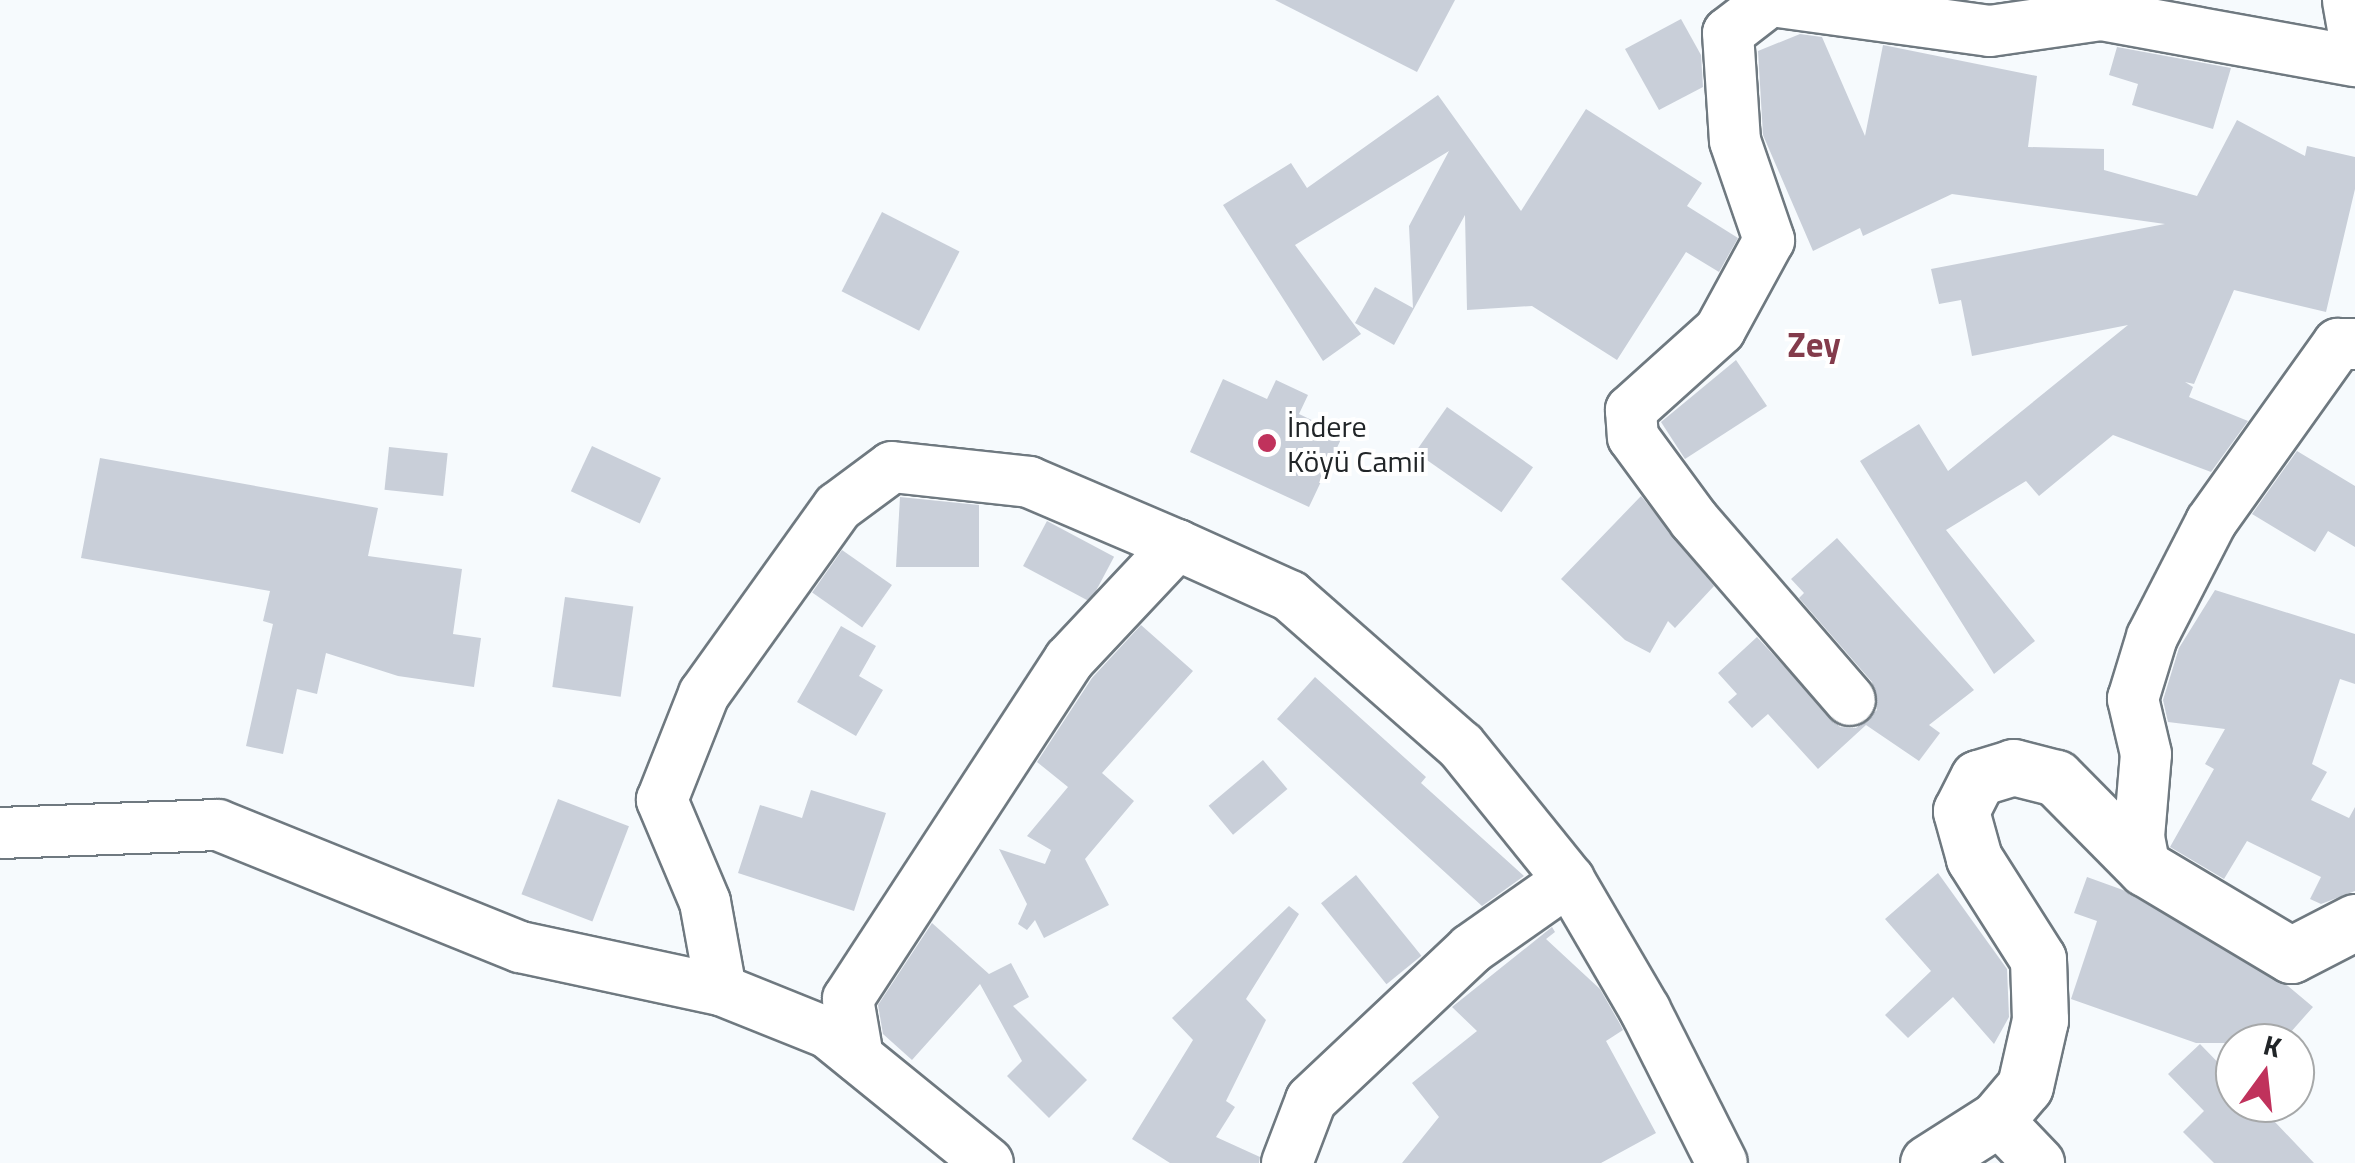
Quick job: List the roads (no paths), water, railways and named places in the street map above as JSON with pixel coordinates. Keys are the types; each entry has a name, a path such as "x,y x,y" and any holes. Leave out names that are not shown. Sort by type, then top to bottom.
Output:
{"street":[{"path":"2350,0 2355,29"},
{"path":"1850,700 1694,520 1633,437 1631,410 1720,330 1769,240 1735,141 1728,34 1766,1 1990,30 2101,15 2355,61"},
{"path":"2145,868 2139,837 2146,754 2133,699 2152,637 2211,522 2338,344 2355,344"},
{"path":"721,990 705,902 662,800 704,694 838,507 892,467 1029,482 1290,596 1461,746 1569,880 1645,1010 1722,1163"},
{"path":"858,1057 848,999 1069,660 1177,545"},
{"path":"1931,1161 1997,1119 2025,1086 2040,1020 2038,959 1974,858 1961,812 1978,778 2013,767 2056,778 2145,868 2291,955 2355,922"},
{"path":"0,833 218,825 520,946 721,990 828,1033 988,1163"},
{"path":"1287,1163 1311,1100 1471,949 1569,880"},
{"path":"1997,1119 2038,1163"}],"place":[{"name":"İndere Köyü Camii","path":"1267,443"}],"district":[{"name":"Zey","path":"1814,344"}]}
